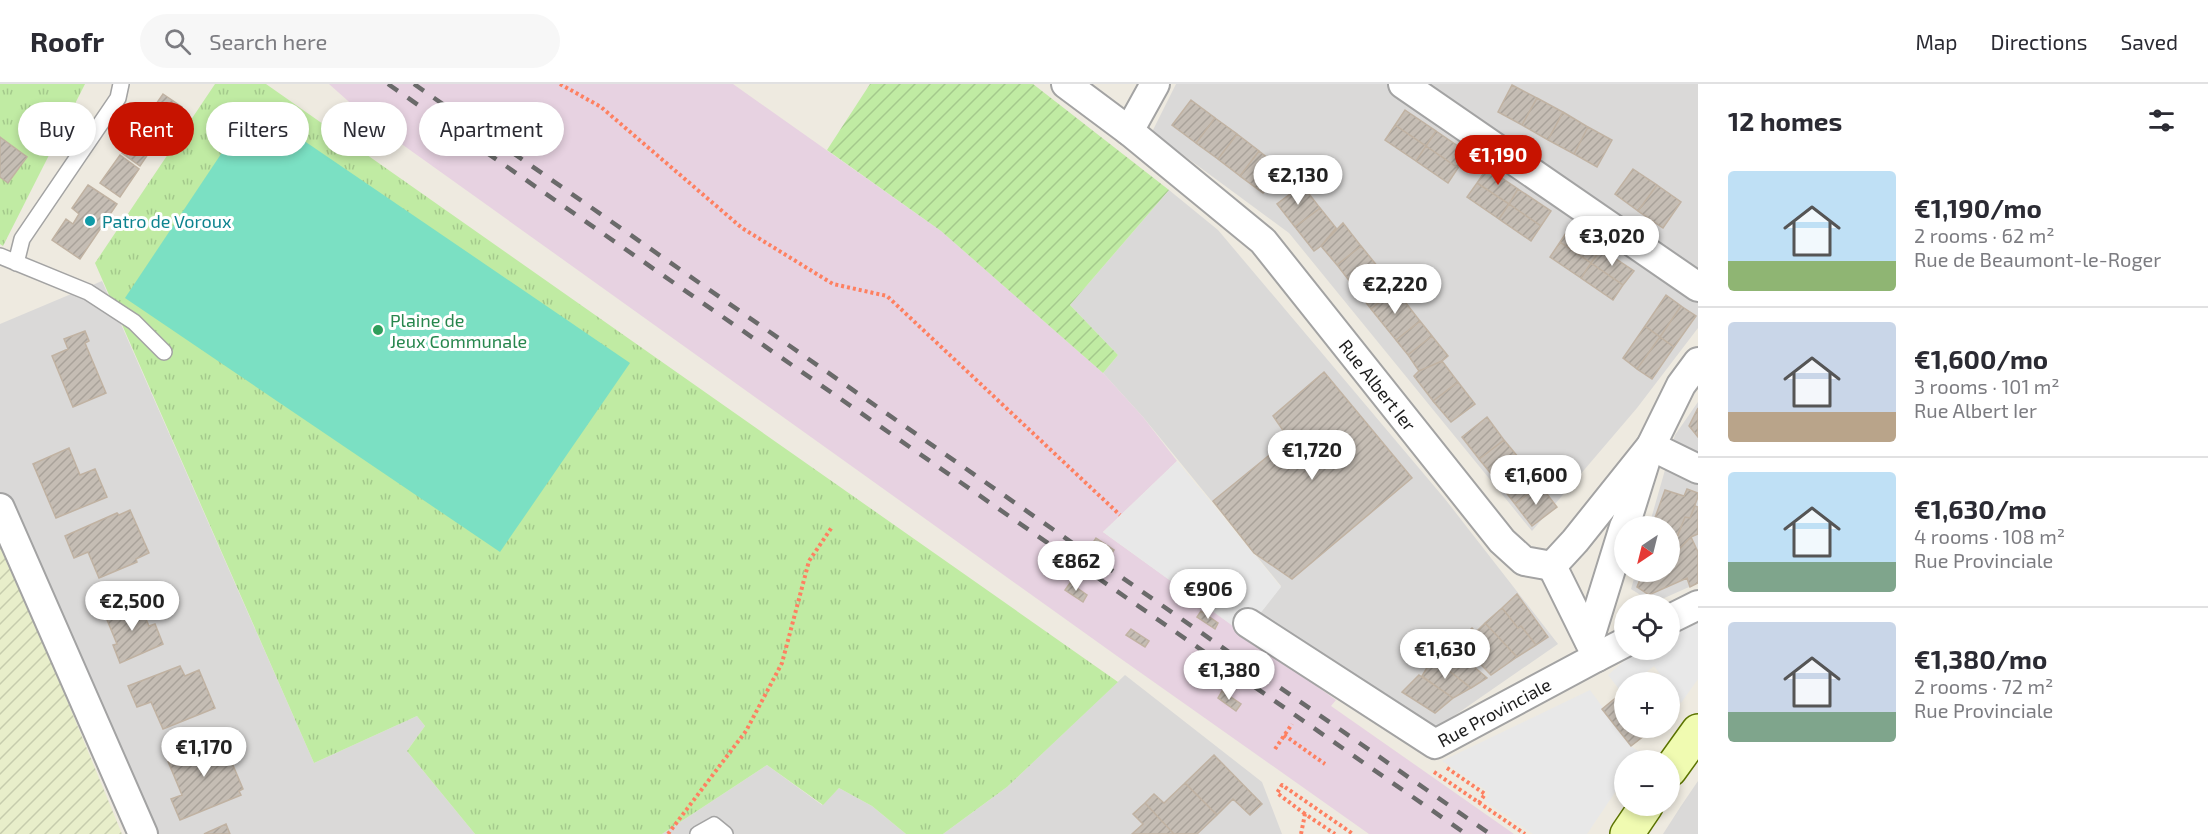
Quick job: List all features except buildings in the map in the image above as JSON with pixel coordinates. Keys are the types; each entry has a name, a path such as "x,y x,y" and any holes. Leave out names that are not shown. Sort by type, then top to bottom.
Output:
{"main road":[{"path":"1680,756 1698,731"},
{"path":"1627,834 1639,816"}],"street":[{"name":"Rue Albert Ier","path":"1066,84 1129,131 1263,241 1502,541 1524,561 1552,566"},
{"path":"1129,131 1155,84"},
{"path":"1403,84 1698,286"},
{"path":"1628,516 1650,446 1681,386 1698,362"},
{"path":"1593,648 1552,566 1575,541 1650,446"},
{"path":"1650,446 1698,469"},
{"path":"0,508 143,834"},
{"path":"1593,648 1614,569"},
{"path":"1680,614 1698,604"},
{"name":"Rue Provinciale","path":"1248,623 1433,757 1560,675 1593,648 1614,645"}],"lane":[{"path":"16,263 22,239 118,98 121,84"},
{"path":"0,256 88,292 134,322 164,352"},
{"path":"698,834 714,825 725,834"}],"path":[{"path":"560,84 601,107 742,228 833,284 887,296 1120,515"},
{"path":"668,834 746,730 782,663 808,561 832,527"},
{"path":"1275,749 1292,724"},
{"path":"1284,735 1325,764"},
{"path":"1479,803 1485,794 1430,757 1433,757 1479,803 1525,834"},
{"path":"1335,834 1277,793 1282,785 1353,834"},
{"path":"1301,834 1305,814"}],"shaded area":[{"path":"329,84 733,84 941,231 1103,373 1143,417 1177,461 1103,532 1336,700 1331,706 1514,834 1369,834 407,148 407,102 349,102"},
{"path":"1176,84 1698,84 1698,328 1637,408 1532,531 1289,233 1152,132"},
{"path":"1169,190 1218,230 1445,499 1558,644 1435,729 1260,613 1281,586 1143,417 1103,373 1118,355 1070,305"},
{"path":"102,281 314,763 417,716 425,726 407,751 475,834 127,834 0,533 0,324"},
{"path":"1698,402 1698,583 1673,594 1639,594 1631,589 1633,582 1680,582 1680,516 1652,516 1675,435"},
{"path":"1177,461 1281,587 1244,634 1103,532"},
{"path":"1698,594 1698,679 1681,703 1680,672 1658,672 1654,666 1646,672 1614,672 1614,683 1608,675 1625,660 1680,660 1680,602"},
{"path":"1125,675 1262,782 1282,834 943,834 1007,787"},
{"path":"1590,690 1614,723 1614,738 1625,738 1636,750 1614,750 1614,794 1587,834 1533,834 1485,801 1490,793 1442,761"},
{"path":"767,765 822,805 839,788 872,806 906,834 662,834"},
{"path":"1698,781 1698,834 1663,834 1675,816 1680,816 1681,806"}],"green space":[{"path":"0,84 85,84 76,102 18,102 18,156 49,156 3,246 0,244"},
{"path":"215,84 266,84 292,102 206,102 206,156 309,156 309,114 321,123 321,156 369,156 1118,682 1007,787 943,834 906,834 872,806 839,788 823,805 767,765 662,834 475,834 407,751 425,726 417,716 314,763 95,263 167,156 194,156 194,115"},
{"path":"870,84 1033,84 1169,190 1070,305 1118,355 1103,373 941,231 827,150"},
{"name":"Plaine de Jeux Communale","path":"309,144 321,152 321,156 326,156 630,363 500,552 125,298 220,156 309,156"},
{"path":"0,541 23,593 122,834 0,834"}],"railway":[{"path":"388,84 1466,834"},
{"path":"414,84 1490,834"}],"place":[{"name":"Patro de Voroux","path":"90,221"},
{"name":"Plaine de Jeux Communale","path":"378,330"}]}
